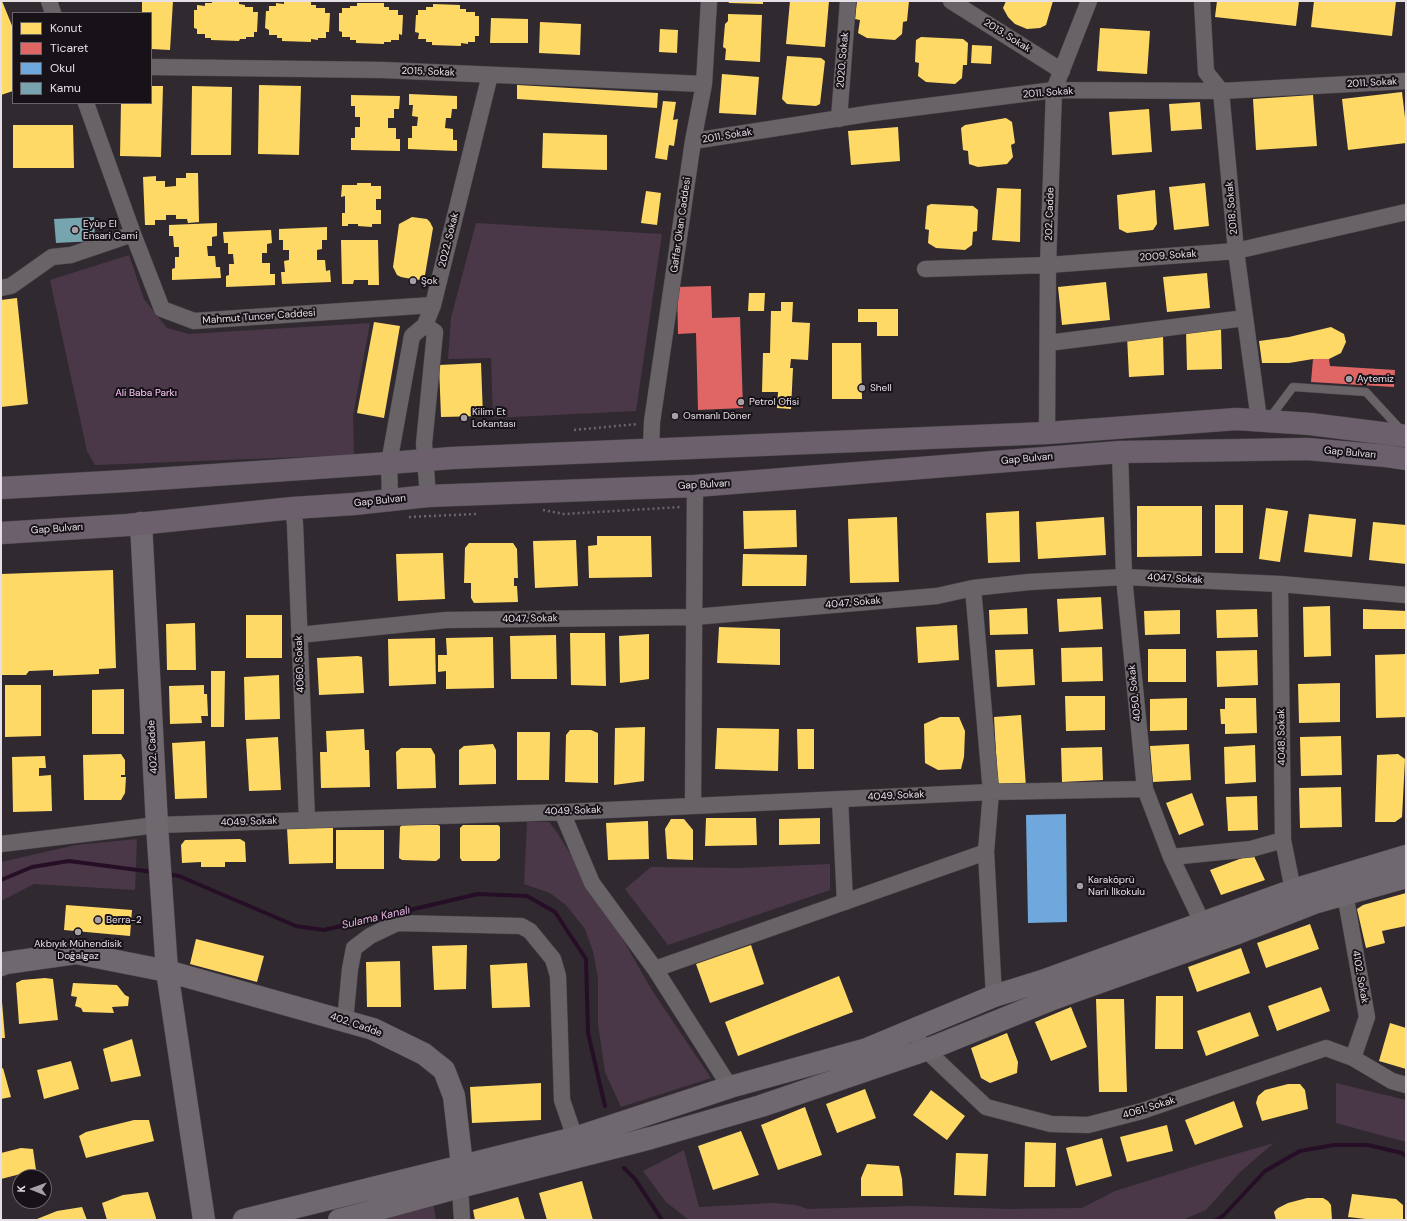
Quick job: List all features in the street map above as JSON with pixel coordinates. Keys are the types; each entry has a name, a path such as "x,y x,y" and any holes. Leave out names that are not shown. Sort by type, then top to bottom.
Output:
{"highway":[{"path":"1,488 389,464 452,458 1047,433 1237,419 1318,424 1406,436"},
{"name":"Gap Bulvarı","path":"1,533 141,524 428,496 695,496 1120,452 1307,449 1406,459"}],"main road":[{"name":"402. Cadde","path":"141,524 157,825 167,971 204,1220"},
{"path":"244,1220 575,1138 730,1087 867,1049 994,996 1042,981 1293,890 1406,856"},
{"path":"339,1220 650,1138 761,1106 926,1050 1050,1000 1235,934 1314,903 1406,877"},
{"name":"402. Cadde","path":"1,965 76,953 167,971 373,1028 424,1054 444,1070 454,1096 462,1165"}],"street":[{"path":"49,1 53,12"},
{"name":"Gaffar Okan Caddesi","path":"651,450 652,422 693,141 704,84 709,1"},
{"name":"2020. Sokak","path":"839,119 848,1"},
{"name":"2013. Sokak","path":"951,1 1062,71"},
{"name":"202. Cadde","path":"1047,433 1048,265 1054,90 1089,1"},
{"path":"1202,1 1206,72 1221,91"},
{"name":"2015. Sokak","path":"152,67 383,70 704,84"},
{"name":"2022. Sokak","path":"425,325 433,305 490,75"},
{"name":"2011. Sokak","path":"693,141 873,113 1054,90 1221,91 1406,81"},
{"name":"2018. Sokak","path":"1221,91 1236,251 1245,318 1264,421"},
{"name":"Mahmut Tuncer Caddesi","path":"86,104 162,310 194,321 433,305"},
{"name":"2009. Sokak","path":"925,269 1048,265 1236,251 1406,212"},
{"path":"1,288 11,286 52,257 71,255 133,234"},
{"path":"1048,343 1245,318"},
{"path":"390,499 389,464 412,336 425,325 435,332 424,444 428,496"},
{"name":"4050. Sokak","path":"1120,452 1124,577 1145,789 1171,857 1202,922"},
{"path":"693,806 695,496"},
{"name":"4060. Sokak","path":"293,508 295,524 306,820"},
{"name":"4047. Sokak","path":"299,635 446,620 694,617 937,596 973,588 1029,582 1124,577 1280,584 1406,595"},
{"name":"4048. Sokak","path":"1280,584 1283,840 1293,890"},
{"path":"973,588 991,792 986,852 994,996"},
{"name":"4049. Sokak","path":"2,840 157,825 562,812 991,792 1145,789"},
{"path":"840,799 845,902"},
{"path":"562,812 592,883 655,969 730,1087"},
{"path":"1171,857 1251,849 1283,840"},
{"path":"655,969 986,852"},
{"name":"4102. Sokak","path":"1345,894 1367,1017 1353,1058"},
{"path":"345,1020 350,969 354,948 377,932 397,923 521,926 530,931 553,960 558,976 562,1100 575,1138"},
{"name":"4061. Sokak","path":"912,1030 926,1050 986,1107 1050,1124 1088,1125 1142,1111 1326,1048 1353,1058 1392,1081 1406,1085"},
{"path":"460,1187 462,1220"}],"lane":[{"path":"1264,421 1293,387 1366,392 1406,436"}],"path":[{"path":"574,430 652,422"},
{"path":"540,510 564,514 695,496"},
{"path":"403,518 480,513"}],"green space":[{"path":"476,223 662,234 636,411 493,418 491,358 448,359 451,318"},
{"name":"Ali Baba Parkı","path":"129,255 144,299 167,328 189,334 370,323 353,415 354,455 95,465 87,451 50,280"},
{"path":"527,822 549,822 556,831 607,912 653,992 711,1078 621,1107 605,1072 598,1024 598,978 593,951 585,929 566,905 550,893 524,884"},
{"path":"137,839 135,890 34,884 1,901 1,862 76,845"},
{"path":"830,864 830,890 668,945 625,889 651,867 740,868"},
{"path":"1336,1083 1406,1100 1406,1142 1336,1123"},
{"path":"1274,1143 1240,1172 1206,1210 1182,1220 689,1220 666,1202 643,1171 684,1150 699,1207 773,1203 796,1205 808,1209 911,1206 1008,1209 1082,1208 1115,1191"},
{"path":"433,1203 436,1220 375,1220"}],"building: Konut":[{"path":"2,1 12,26 12,91 1,95"},
{"path":"142,1 173,1 170,50 152,49 152,12 142,12"},
{"path":"212,1 239,1 239,4 245,5 245,7 253,7 253,12 258,12 257,32 254,32 254,37 246,37 246,39 240,39 239,41 211,40 211,38 205,38 205,34 197,34 197,29 194,28 194,10 197,10 197,5 205,6 205,3 212,3"},
{"path":"284,1 311,1 311,5 316,5 316,8 325,8 325,13 330,13 329,32 326,32 326,38 318,38 318,40 311,39 311,42 282,41 282,38 277,38 277,35 269,35 269,30 265,28 266,11 269,11 269,6 276,6 276,3 284,4"},
{"path":"728,1 763,1 763,4 729,3"},
{"path":"790,1 829,1 825,47 786,44"},
{"path":"857,1 909,1 907,21 903,22 902,34 895,40 867,38 858,33 860,20 855,19"},
{"path":"1006,1 1053,1 1046,25 1040,28 1027,29 1015,24 1008,17 1003,8"},
{"path":"1217,1 1299,1 1296,26 1215,17"},
{"path":"1314,1 1396,1 1392,36 1311,27"},
{"path":"357,3 384,3 384,7 389,7 389,10 398,10 398,15 403,15 402,35 399,34 399,40 391,40 391,42 384,42 384,44 356,43 356,40 350,40 350,37 342,37 342,32 339,31 339,13 342,13 342,8 357,6"},
{"path":"433,4 460,5 460,9 466,9 466,12 475,12 475,16 479,16 479,36 475,36 475,42 468,42 468,44 461,43 461,46 432,45 432,42 426,42 426,39 418,39 419,33 415,32 416,15 418,15 418,10 426,10 426,7 433,7"},
{"path":"728,14 762,15 760,62 725,60 726,49 723,47 725,24 728,21"},
{"path":"491,18 528,19 528,43 490,43"},
{"path":"540,22 581,24 580,55 539,53"},
{"path":"1100,28 1150,31 1147,74 1097,71"},
{"path":"660,29 678,30 677,53 659,52"},
{"path":"921,37 963,39 968,43 967,65 963,65 962,78 955,84 926,82 918,76 919,63 915,62 916,40"},
{"path":"972,45 992,46 991,64 971,63"},
{"path":"787,56 821,58 825,61 820,104 816,106 787,104 782,99"},
{"path":"722,74 759,77 756,115 719,113"},
{"path":"259,85 301,86 299,155 258,154"},
{"path":"517,85 658,93 657,108 517,99"},
{"path":"152,86 163,86 161,157 120,156 121,104 152,104"},
{"path":"192,86 232,87 231,155 191,155"},
{"path":"1402,92 1406,126 1406,143 1348,150 1342,99"},
{"path":"409,94 457,96 457,109 452,109 451,118 446,118 445,128 453,129 453,140 457,140 457,151 408,149 408,138 412,138 412,126 417,126 418,117 412,116 413,105 409,105"},
{"path":"351,95 400,96 399,109 394,109 394,118 388,118 388,128 396,128 396,139 400,139 400,151 351,150 351,138 355,138 355,127 360,127 360,117 355,117 355,106 351,106"},
{"path":"1313,95 1317,146 1256,150 1253,99"},
{"path":"663,101 676,102 673,120 678,119 674,146 669,145 667,160 655,158"},
{"path":"1200,102 1202,129 1171,131 1169,104"},
{"path":"1149,109 1152,152 1112,155 1109,112"},
{"path":"1006,118 1012,122 1015,143 1011,145 1013,157 1007,164 978,167 969,164 968,151 963,150 961,128 965,125"},
{"path":"13,125 73,125 74,168 13,168"},
{"path":"898,127 900,161 851,165 848,131"},
{"path":"543,133 607,135 607,170 542,168"},
{"path":"186,173 198,173 199,222 188,223 187,219 176,219 176,215 166,215 166,220 155,220 155,225 145,225 143,177 156,176 156,181 165,181 165,187 176,186 176,178 186,178"},
{"path":"357,183 371,183 371,186 381,186 381,199 376,199 376,210 381,210 381,224 372,224 372,227 358,226 358,224 348,224 348,226 342,226 342,213 345,213 345,196 341,197 342,185 357,185"},
{"path":"1205,183 1209,226 1174,230 1169,187"},
{"path":"997,188 1021,189 1020,242 992,240"},
{"path":"1155,190 1157,224 1153,230 1127,233 1119,229 1117,195"},
{"path":"646,191 661,193 657,225 641,223"},
{"path":"931,204 973,206 978,210 977,231 973,232 972,245 965,250 936,248 928,243 929,230 925,229 927,206"},
{"path":"412,217 427,219 433,228 425,275 422,279 417,280 397,275 393,267 399,224"},
{"path":"217,223 217,236 212,237 212,246 207,246 208,256 215,256 216,267 220,267 221,278 172,280 172,269 175,268 175,257 179,257 179,247 174,247 173,236 169,236 169,225"},
{"path":"327,227 327,240 322,240 322,249 317,250 317,260 325,260 326,271 330,270 331,282 282,284 281,272 285,272 284,261 289,260 289,250 283,250 283,240 279,240 279,229"},
{"path":"271,230 272,243 267,244 267,253 262,253 262,263 270,263 270,274 275,274 275,285 226,287 226,276 229,275 229,264 234,264 233,254 228,254 228,243 224,243 223,232"},
{"path":"341,240 378,240 379,285 368,285 368,280 354,280 353,284 342,284"},
{"path":"1207,273 1210,308 1167,312 1163,277"},
{"path":"1106,282 1110,320 1062,325 1058,287"},
{"path":"749,293 765,293 764,311 748,311"},
{"path":"17,298 28,404 1,407 1,300"},
{"path":"781,302 793,302 792,322 810,323 808,360 791,359 790,368 793,368 791,409 777,408 778,392 762,392 763,353 770,353 771,311 781,311"},
{"path":"858,309 898,309 898,336 877,336 877,322 858,322"},
{"path":"374,322 400,326 384,418 357,413"},
{"path":"1331,327 1344,334 1346,342 1341,353 1329,359 1313,359 1289,363 1262,363 1259,341 1289,337"},
{"path":"1221,328 1222,369 1187,370 1186,330"},
{"path":"1163,335 1164,375 1129,377 1127,336"},
{"path":"832,343 861,343 862,399 832,399"},
{"path":"481,363 483,416 441,417 439,365"},
{"path":"1215,505 1243,505 1243,553 1215,553"},
{"path":"1137,506 1202,506 1202,556 1137,557"},
{"path":"1266,508 1288,511 1280,562 1259,559"},
{"path":"796,510 797,547 744,549 743,511"},
{"path":"1019,511 1020,562 988,563 986,513"},
{"path":"1309,514 1356,519 1352,557 1304,552"},
{"path":"897,517 899,582 850,583 848,519"},
{"path":"1104,517 1106,555 1038,559 1036,522"},
{"path":"1373,522 1406,525 1406,564 1369,560"},
{"path":"597,536 651,536 652,577 589,578 588,546 597,545"},
{"path":"576,540 578,586 535,588 533,541"},
{"path":"469,543 513,543 517,549 518,578 514,578 514,586 517,586 518,602 474,603 471,598 471,583 464,583 465,548"},
{"path":"443,553 445,599 398,601 396,554"},
{"path":"743,554 807,555 806,586 742,586"},
{"path":"113,570 116,668 99,669 99,674 53,676 53,670 29,671 26,675 1,675 1,574"},
{"path":"1101,597 1103,629 1059,632 1057,599"},
{"path":"1330,606 1331,656 1304,657 1303,607"},
{"path":"1027,608 1028,634 990,635 989,610"},
{"path":"1257,609 1258,637 1217,638 1216,610"},
{"path":"1363,609 1406,611 1406,629 1363,629"},
{"path":"1180,610 1180,634 1145,635 1144,611"},
{"path":"246,615 282,615 282,658 246,658"},
{"path":"195,623 196,670 167,670 166,624"},
{"path":"957,625 959,660 918,663 916,627"},
{"path":"719,627 780,629 780,665 717,663"},
{"path":"570,633 605,633 606,686 571,685"},
{"path":"649,634 649,679 620,683 619,636"},
{"path":"556,635 557,679 511,679 510,636"},
{"path":"493,637 494,688 446,689 446,671 438,672 438,655 447,655 446,638"},
{"path":"435,638 436,684 389,686 388,639"},
{"path":"1102,647 1103,681 1062,682 1061,648"},
{"path":"1033,649 1035,685 997,687 995,650"},
{"path":"1148,649 1186,649 1186,682 1148,682"},
{"path":"1257,650 1258,685 1217,687 1216,651"},
{"path":"1406,654 1406,717 1376,718 1375,655"},
{"path":"362,657 364,693 319,695 317,658"},
{"path":"211,671 225,671 224,727 211,727"},
{"path":"279,675 280,719 245,720 244,677"},
{"path":"1340,683 1340,722 1299,723 1298,684"},
{"path":"5,685 41,685 41,736 5,737"},
{"path":"204,685 204,694 207,694 208,716 201,716 202,723 170,724 169,686"},
{"path":"124,689 124,734 92,734 92,690"},
{"path":"1065,696 1105,696 1105,730 1066,731"},
{"path":"1187,698 1187,730 1150,731 1150,699"},
{"path":"1225,698 1256,698 1257,733 1225,734 1225,724 1221,724 1220,709 1225,709"},
{"path":"1021,715 1026,787 998,788 994,717"},
{"path":"940,717 959,717 965,731 964,757 961,769 938,770 925,763 924,724"},
{"path":"645,727 644,781 614,785 615,728"},
{"path":"717,728 779,729 778,771 715,769"},
{"path":"364,729 365,750 369,750 370,787 321,788 320,752 327,752 326,731"},
{"path":"797,729 814,729 814,769 798,769"},
{"path":"570,730 591,730 598,733 598,783 565,782 566,735"},
{"path":"517,732 550,732 549,780 517,780"},
{"path":"1341,736 1342,775 1301,776 1300,737"},
{"path":"278,737 281,790 249,791 246,739"},
{"path":"205,741 207,798 175,799 172,743"},
{"path":"493,744 496,750 496,784 459,785 459,750 464,746"},
{"path":"1189,744 1191,780 1153,782 1150,746"},
{"path":"1255,745 1256,782 1225,784 1224,747"},
{"path":"1102,747 1103,780 1062,782 1061,748"},
{"path":"401,748 431,748 435,755 436,788 397,789 396,752"},
{"path":"121,754 125,760 125,775 121,775 121,777 126,777 125,793 121,800 84,800 83,755"},
{"path":"1398,754 1405,759 1402,817 1395,822 1375,822 1377,755"},
{"path":"45,756 46,768 39,768 39,776 51,775 52,811 13,812 12,757"},
{"path":"1341,787 1342,827 1300,828 1299,788"},
{"path":"1192,793 1204,825 1179,835 1166,803"},
{"path":"1257,796 1258,830 1228,831 1226,797"},
{"path":"706,818 756,818 757,845 705,846"},
{"path":"820,818 820,844 779,845 779,819"},
{"path":"671,819 684,819 693,830 693,860 667,859 665,829"},
{"path":"648,821 649,859 608,860 606,823"},
{"path":"403,824 440,826 440,858 436,861 402,860 399,858 400,827"},
{"path":"333,825 333,863 289,864 287,828"},
{"path":"463,825 498,825 500,827 500,858 496,861 462,861 460,858 460,828"},
{"path":"336,830 384,830 384,869 336,869"},
{"path":"240,839 245,842 246,862 225,862 225,867 201,867 201,862 182,863 181,845 185,840"},
{"path":"1253,854 1265,880 1221,895 1210,870"},
{"path":"1406,893 1406,926 1382,931 1385,943 1366,948 1357,909 1363,905"},
{"name":"Berra-2","path":"66,905 132,910 130,936 64,930"},
{"path":"1310,924 1319,949 1266,968 1257,943"},
{"path":"196,939 264,956 257,982 190,964"},
{"path":"467,945 466,989 434,990 432,946"},
{"path":"751,945 764,984 710,1003 696,964"},
{"path":"1241,948 1250,973 1197,992 1188,967"},
{"path":"400,961 401,1007 367,1007 366,962"},
{"path":"527,963 530,1007 492,1008 490,965"},
{"path":"839,976 853,1012 738,1056 725,1022"},
{"path":"45,978 53,979 58,1020 19,1024 16,983 22,980"},
{"path":"73,983 117,985 125,995 129,997 128,1006 112,1007 114,1013 83,1012 81,1008 75,1006 77,997 71,996"},
{"path":"1321,987 1330,1011 1277,1031 1268,1006"},
{"path":"1156,996 1183,996 1183,1049 1155,1049"},
{"path":"1096,999 1124,999 1127,1092 1099,1092"},
{"path":"2,1002 5,1038 1,1038"},
{"path":"1071,1007 1087,1047 1051,1061 1035,1022"},
{"path":"1250,1012 1259,1036 1206,1056 1197,1031"},
{"path":"1390,1023 1406,1028 1406,1069 1379,1061"},
{"path":"1007,1033 1018,1062 1017,1073 990,1083 981,1078 971,1048"},
{"path":"132,1039 141,1076 111,1082 103,1049"},
{"path":"71,1061 79,1089 44,1099 37,1070"},
{"path":"3,1068 11,1097 1,1099 1,1069"},
{"path":"541,1083 541,1120 472,1123 470,1087"},
{"path":"1288,1084 1300,1084 1305,1090 1308,1109 1262,1121 1256,1103 1258,1096 1265,1090"},
{"path":"865,1089 876,1118 837,1133 826,1104"},
{"path":"931,1090 965,1116 947,1140 913,1115"},
{"path":"1234,1101 1243,1127 1195,1145 1185,1120"},
{"path":"805,1107 822,1155 778,1170 761,1125"},
{"path":"134,1120 149,1120 154,1141 86,1158 79,1136 86,1132"},
{"path":"1167,1125 1173,1151 1127,1162 1120,1137"},
{"path":"741,1131 759,1175 713,1190 698,1146"},
{"path":"1102,1138 1112,1176 1076,1186 1066,1148"},
{"path":"1025,1142 1056,1143 1055,1187 1024,1187"},
{"path":"21,1148 33,1149 36,1169 12,1169 12,1176 1,1179 1,1153"},
{"path":"956,1153 988,1154 986,1196 954,1195"},
{"path":"867,1164 899,1166 902,1179 903,1196 861,1196 861,1178"},
{"path":"582,1181 593,1220 547,1220 539,1193"},
{"path":"148,1192 156,1220 107,1220 102,1203 123,1195"},
{"path":"1352,1194 1396,1199 1403,1205 1403,1220 1375,1220 1348,1217"},
{"path":"518,1197 525,1220 475,1220 473,1210"},
{"path":"1307,1198 1323,1198 1328,1201 1331,1205 1332,1220 1276,1220 1274,1212 1278,1208 1288,1203"},
{"path":"82,1207 87,1220 37,1220 57,1211"}],"building: Ticaret":[{"path":"711,286 712,318 740,317 743,408 698,410 696,333 678,334 677,287"},
{"path":"1313,359 1329,359 1330,366 1395,370 1394,387 1311,382"}],"building: Okul":[{"path":"1066,814 1067,922 1028,923 1026,815"}],"building: Kamu":[{"name":"Eyüp El Ensari Cami","path":"94,217 95,241 56,243 54,219"}],"waterway":[{"name":"Sulama Kanalı","path":"1,880 32,867 69,861 153,872"},
{"name":"Sulama Kanalı","path":"167,874 179,876 296,926 324,930 478,894 527,896 555,912 586,959 588,1033 605,1106"},
{"name":"Sulama Kanalı","path":"1216,1220 1223,1216 1265,1171 1300,1151 1334,1145 1368,1145 1402,1153 1406,1156"},
{"name":"Sulama Kanalı","path":"624,1168 635,1179 662,1220"}],"place":[{"name":"Eyüp El Ensari Cami","path":"75,230"},
{"name":"Şok","path":"413,281"},
{"name":"Aytemiz","path":"1349,379"},
{"name":"Shell","path":"862,388"},
{"name":"Petrol Ofisi","path":"741,402"},
{"name":"Osmanlı Döner","path":"675,416"},
{"name":"Kilim Et Lokantası","path":"464,418"},
{"name":"Karaköprü Narlı İlkokulu","path":"1080,886"},
{"name":"Berra-2","path":"98,920"},
{"name":"Akbıyık Mühendisik Doğalgaz","path":"78,932"}]}
